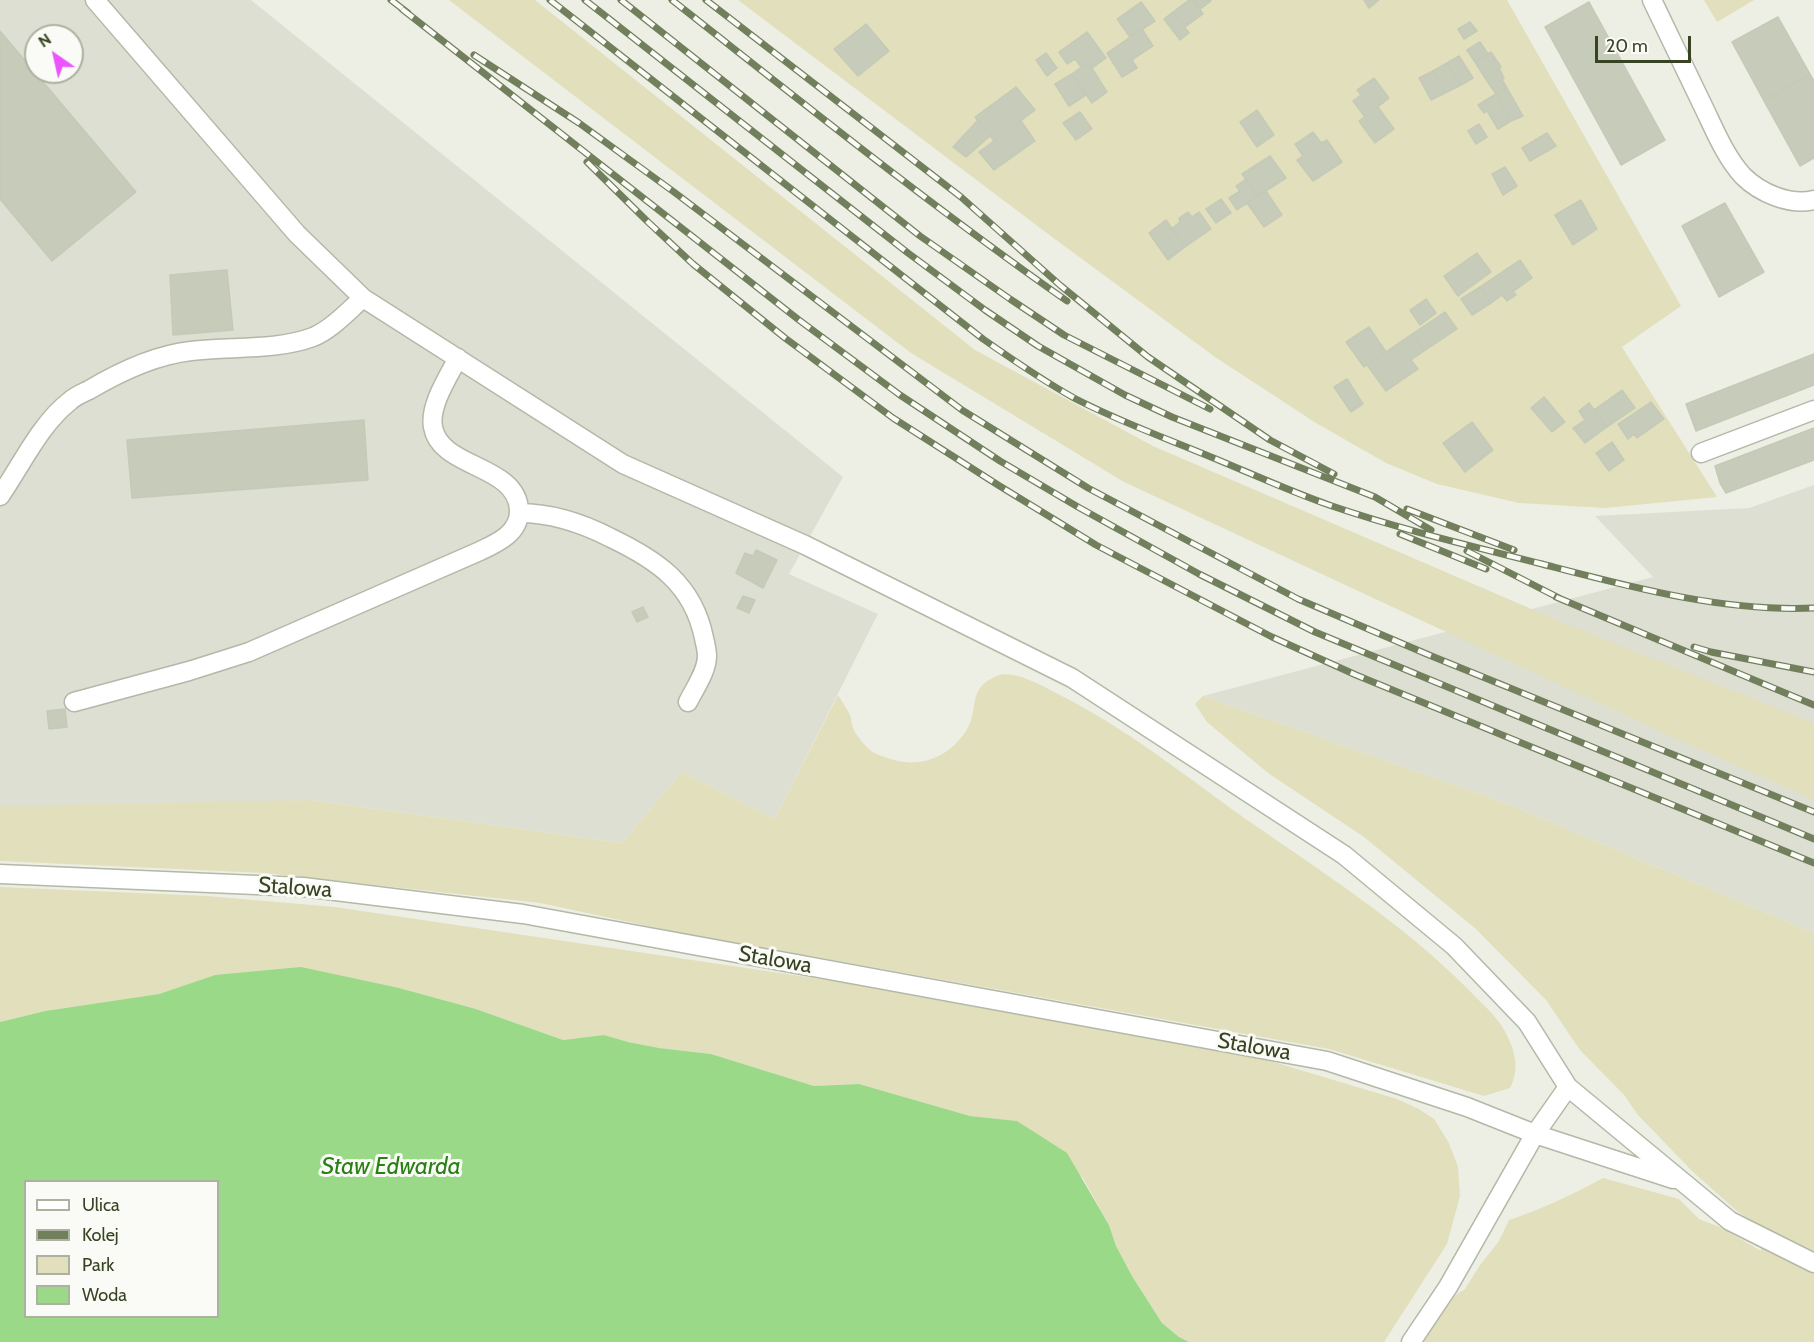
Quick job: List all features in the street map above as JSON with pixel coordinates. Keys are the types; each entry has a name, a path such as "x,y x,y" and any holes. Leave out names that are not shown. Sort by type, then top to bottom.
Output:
{"street":[{"path":"95,0 297,234 363,298 623,464 804,545 1072,678 1344,855 1454,946 1527,1022 1568,1087 1730,1221 1814,1263"},
{"path":"1652,0 1726,153 1744,177 1766,193 1787,200 1812,204"},
{"path":"0,496 45,427 70,401 97,385 128,369 164,355 292,344 315,336 363,298"},
{"path":"74,702 249,652 497,543 509,534 517,523 519,513 516,497 502,481 449,451 439,442 432,426 439,396 458,358"},
{"path":"1701,453 1814,410"},
{"path":"519,513 549,515 584,525 652,560 678,584 688,597 701,625 707,656 704,669 688,702"},
{"name":"Stalowa","path":"0,874 303,887 523,914 1328,1061 1467,1107 1535,1134 1684,1182"},
{"path":"1411,1342 1448,1287 1535,1134 1568,1087"}],"shaded area":[{"path":"0,0 251,0 843,477 789,574 878,614 775,819 682,772 622,843 311,800 0,810"},
{"path":"1814,485 1814,933 1505,803 1203,696 1653,577 1595,516 1749,508"}],"green space":[{"path":"449,0 535,0 975,350 1153,446 1564,623 1814,723 1814,800 1659,731 1124,482 911,353"},
{"path":"738,0 1507,0 1681,306 1622,347 1717,497 1605,508 1519,503 1437,484 1386,463 1316,423 1215,357"},
{"path":"1704,0 1754,0 1717,22"},
{"path":"1003,674 1018,676 1038,684 1130,736 1359,898 1415,941 1467,988 1503,1028 1516,1065 1510,1088 1484,1096 1329,1049 811,956 746,947 540,903 264,873 0,861 0,806 311,800 622,843 682,772 775,819 838,695 850,715 856,734 871,751 894,760 917,762 939,756 958,741 970,722 978,691 991,679"},
{"path":"1203,696 1505,803 1814,933 1814,1342 1423,1342 1448,1300 1465,1289 1499,1241 1509,1220 1557,1201 1603,1178 1679,1199 1699,1219 1722,1228 1761,1251 1761,1226 1738,1212 1693,1172 1638,1115 1624,1095 1580,1050 1546,1000 1476,929 1364,837 1268,773 1207,722 1195,704"},
{"path":"0,887 207,896 335,907 827,980 1267,1060 1397,1099 1434,1119 1449,1143 1458,1167 1460,1196 1447,1244 1384,1342 1189,1342 1162,1323 1132,1276 1116,1246 1109,1225 1083,1178 1017,1121 970,1116 859,1084 814,1086 711,1054 659,1048 604,1035 563,1040 476,1009 399,988 215,975 159,994 45,1011 0,1022"}],"water":[{"name":"Staw Edwarda","path":"301,967 399,988 476,1009 563,1040 604,1035 659,1048 711,1054 814,1086 859,1084 970,1116 1017,1121 1067,1153 1109,1225 1116,1246 1132,1276 1162,1323 1189,1342 0,1342 0,1022 45,1011 159,994 215,975"}],"building":[{"path":"1189,0 1193,0 1203,14 1185,27 1173,12"},
{"path":"1193,0 1210,0 1211,1 1199,10"},
{"path":"1364,0 1379,0 1369,8"},
{"path":"1141,2 1155,21 1130,37 1117,19"},
{"path":"1589,2 1665,140 1621,165 1545,27"},
{"path":"1173,12 1189,33 1180,40 1164,19"},
{"path":"1778,17 1810,74 1764,101 1732,42"},
{"path":"1470,22 1477,31 1464,39 1458,29"},
{"path":"866,24 889,51 858,76 834,49"},
{"path":"1142,29 1153,46 1132,60 1137,68 1122,77 1107,53"},
{"path":"0,31 24,59 24,84 45,84 136,192 52,261 0,199"},
{"path":"1087,32 1106,58 1092,68 1088,62 1081,67 1075,59 1067,64 1059,52"},
{"path":"1480,42 1488,54 1475,62 1467,50"},
{"path":"1491,52 1501,67 1485,78 1475,62"},
{"path":"1046,53 1057,68 1047,76 1036,60"},
{"path":"1459,56 1473,78 1461,85 1447,63"},
{"path":"1088,62 1107,92 1092,103 1072,74"},
{"path":"1447,63 1461,85 1445,93 1433,71"},
{"path":"1499,68 1507,88 1496,94 1485,78"},
{"path":"1433,71 1445,93 1431,100 1419,78"},
{"path":"1072,74 1086,95 1069,106 1055,84"},
{"path":"1810,74 1814,81 1814,158 1800,166 1764,101"},
{"path":"1374,78 1389,98 1365,117 1353,101 1361,95 1357,90"},
{"path":"1016,87 1035,110 994,141 975,117"},
{"path":"1507,88 1523,116 1511,121 1496,94"},
{"path":"1496,94 1511,121 1498,129 1487,111 1484,113 1478,105"},
{"path":"1378,107 1394,129 1375,143 1359,121"},
{"path":"1257,110 1274,135 1257,147 1240,122"},
{"path":"1080,112 1092,129 1076,140 1063,123"},
{"path":"978,120 990,136 966,157 953,147"},
{"path":"1021,121 1035,141 994,170 979,152"},
{"path":"1479,124 1487,137 1476,144 1468,131"},
{"path":"1313,132 1321,143 1327,140 1342,162 1313,181 1297,160 1303,156 1295,144"},
{"path":"1547,133 1556,146 1530,161 1522,148"},
{"path":"1270,156 1286,178 1258,196 1242,174"},
{"path":"1505,167 1517,186 1503,195 1492,174"},
{"path":"1246,179 1258,196 1237,210 1229,198 1240,191 1236,186"},
{"path":"1266,191 1282,215 1264,227 1247,203"},
{"path":"1221,199 1231,213 1216,223 1206,209"},
{"path":"1581,200 1597,229 1573,245 1555,215"},
{"path":"1725,203 1764,272 1719,297 1682,226"},
{"path":"1188,212 1192,217 1199,212 1211,229 1185,247 1171,229 1180,222 1179,218"},
{"path":"1166,220 1185,247 1168,260 1149,233"},
{"path":"1477,253 1491,272 1458,296 1444,276"},
{"path":"1520,260 1532,278 1518,288 1505,270"},
{"path":"227,270 233,330 173,335 170,275"},
{"path":"1505,270 1518,288 1513,291 1516,295 1507,301 1502,295 1491,303 1480,287"},
{"path":"1480,287 1491,303 1472,315 1461,299"},
{"path":"1426,299 1436,313 1420,325 1410,310"},
{"path":"1445,312 1457,329 1424,351 1412,334"},
{"path":"1369,327 1386,352 1364,367 1346,342"},
{"path":"1412,334 1424,351 1411,360 1418,369 1386,391 1367,365"},
{"path":"1814,354 1814,385 1696,431 1686,404"},
{"path":"1347,379 1363,404 1351,412 1334,387"},
{"path":"1622,390 1635,408 1607,427 1594,410"},
{"path":"1544,397 1565,422 1552,432 1531,408"},
{"path":"1651,402 1664,419 1637,438 1634,434 1628,439 1618,424"},
{"path":"1589,403 1607,427 1585,443 1573,428 1585,420 1579,411"},
{"path":"364,420 368,480 132,498 127,440"},
{"path":"1472,422 1493,450 1465,472 1443,443"},
{"path":"1814,428 1814,460 1726,493 1715,466"},
{"path":"1612,442 1624,460 1609,471 1596,453"},
{"path":"756,550 777,560 763,588 736,573 745,553 753,556"},
{"path":"743,596 755,600 749,613 737,608"},
{"path":"643,607 648,617 637,622 632,612"},
{"path":"65,709 67,727 49,729 47,711"}],"railway":[{"path":"391,0 408,13"},
{"path":"550,0 983,339 1074,398 1142,429 1299,494 1355,514 1462,544 1677,596 1745,606 1814,608"},
{"path":"585,0 908,253 1038,346 1125,395 1172,417 1375,497 1431,530"},
{"path":"621,0 920,236 1010,299 1064,335 1210,409"},
{"path":"672,0 917,191 1067,301"},
{"path":"706,0 961,197 1061,286 1148,357 1270,440 1334,474"},
{"path":"402,9 799,320 900,395 1000,461 1078,507 1199,574 1315,632 1814,839"},
{"path":"474,55 579,123 674,192 962,410 1088,488 1298,599 1814,812"},
{"path":"587,162 693,264 785,338 893,418 1096,545 1272,637 1356,675 1814,863"},
{"path":"1407,509 1514,550"},
{"path":"1400,534 1486,569"},
{"path":"1467,551 1563,600"},
{"path":"1556,597 1814,705"},
{"path":"1694,647 1814,672"}]}
